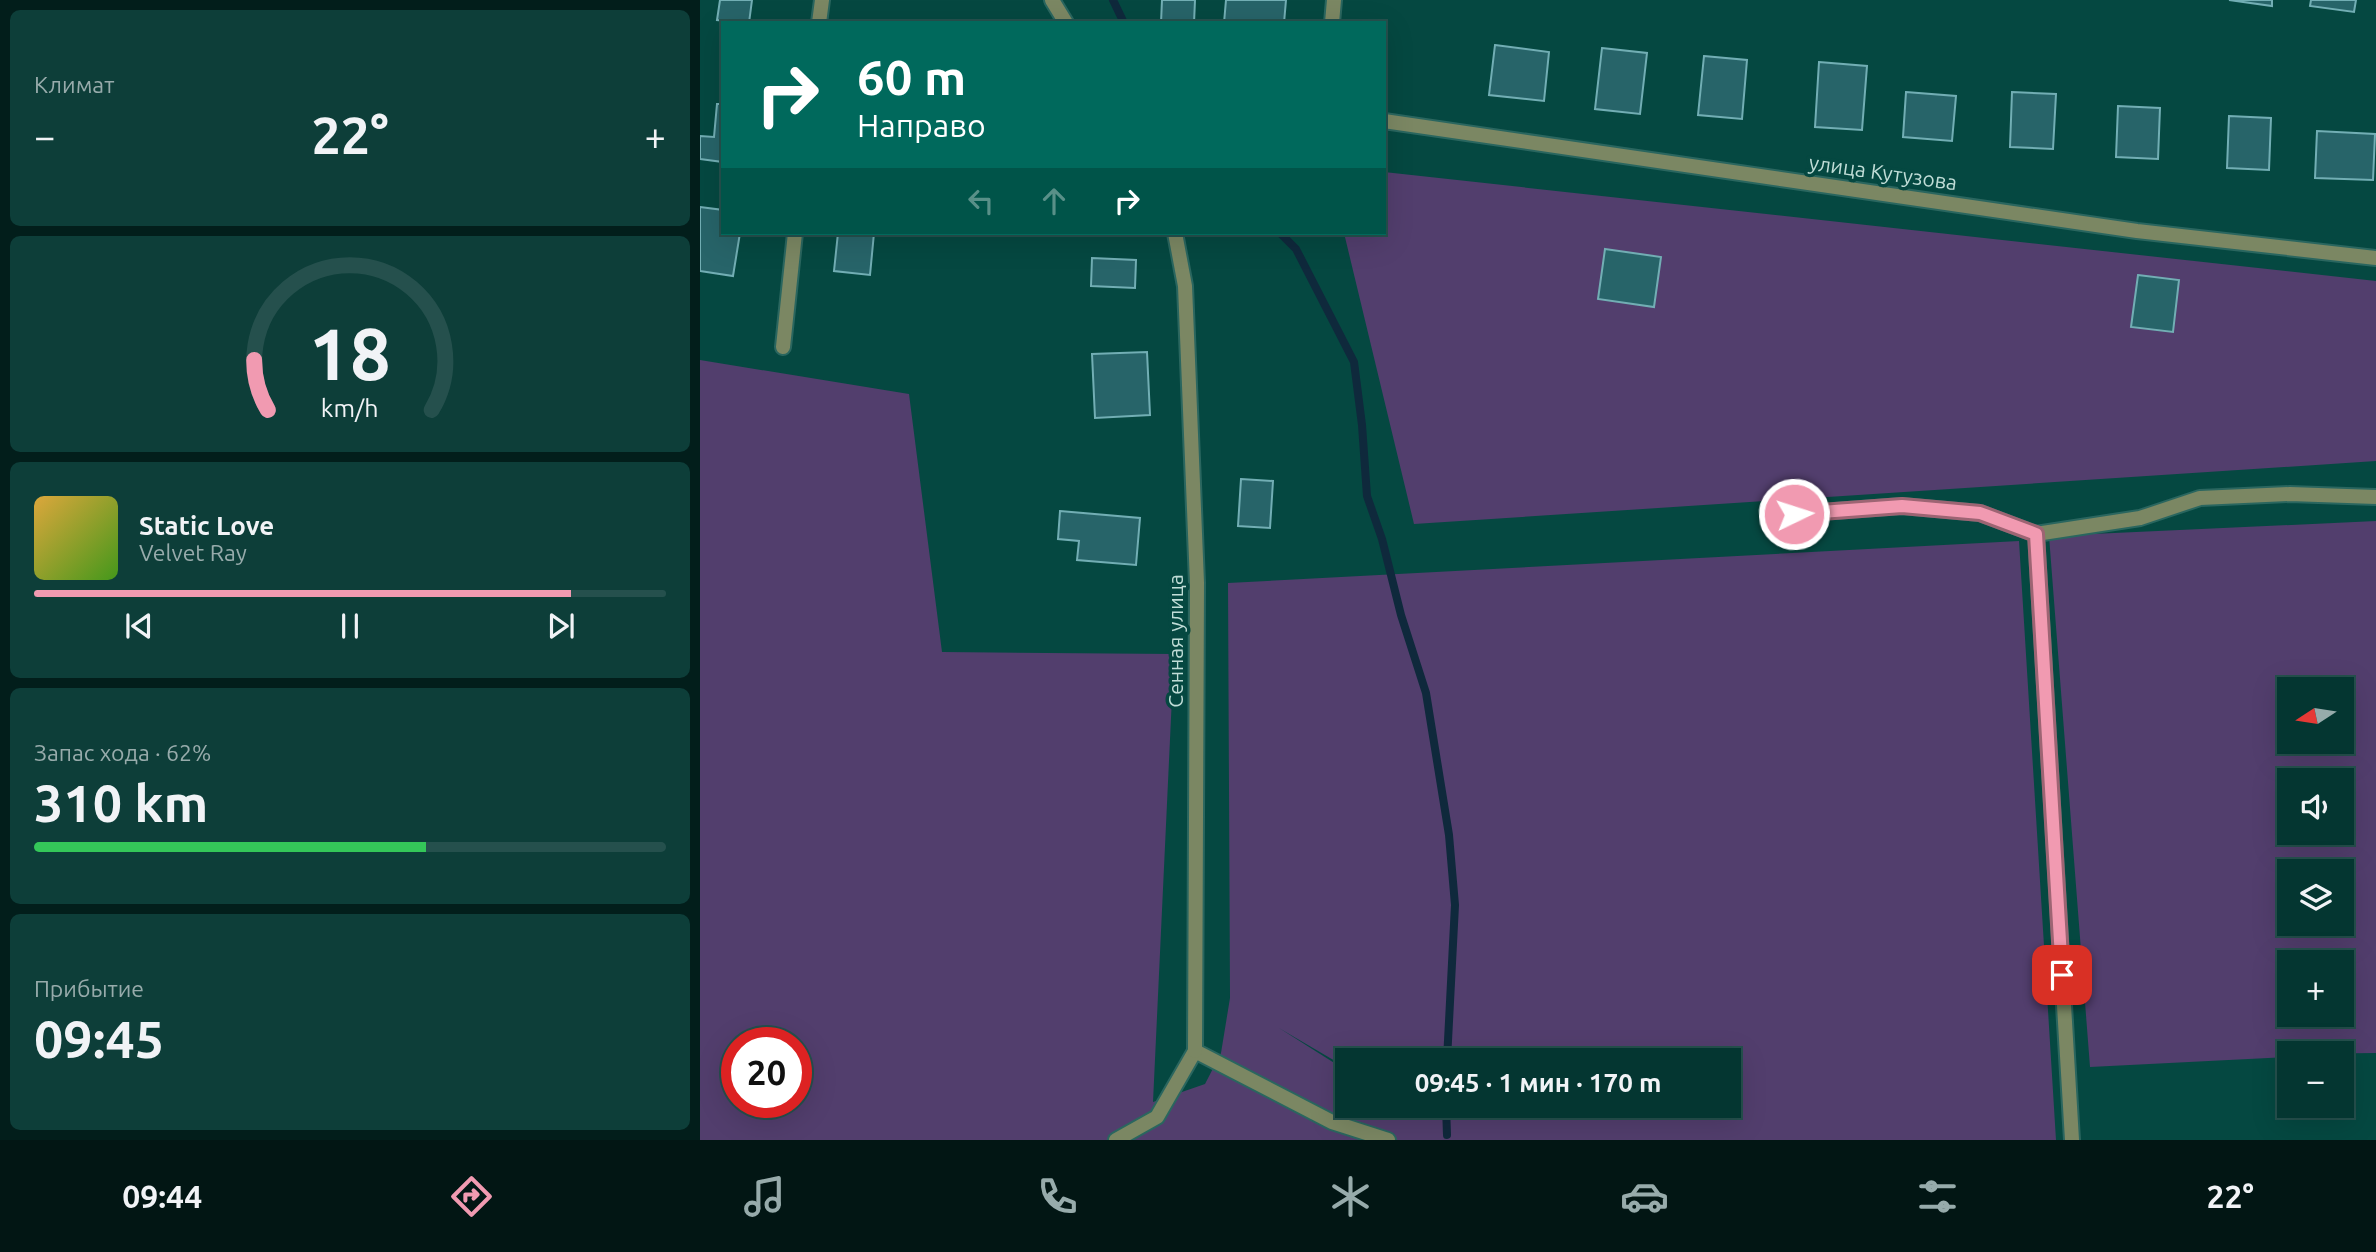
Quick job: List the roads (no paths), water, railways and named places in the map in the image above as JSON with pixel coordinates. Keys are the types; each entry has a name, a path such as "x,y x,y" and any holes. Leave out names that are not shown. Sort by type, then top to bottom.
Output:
{"street":[{"path":"819,21 822,0"},
{"path":"1052,0 1065,21"},
{"path":"1332,21 1334,0"},
{"name":"улица Кутузова","path":"1386,121 2137,231 2376,258"},
{"path":"783,347 796,235"},
{"name":"Сенная улица","path":"1175,235 1185,286 1197,583 1195,1051"},
{"path":"1794,514 1902,506 1980,513 2036,534 2140,518 2200,498 2290,494 2376,497"},
{"path":"2036,534 2072,1140"},
{"path":"1116,1140 1157,1117 1195,1051 1332,1122 1388,1140"}],"waterway":[{"path":"1113,0 1123,21"},
{"path":"1282,235 1296,249 1354,362 1367,496 1426,693 1449,835 1455,905 1448,1048"},
{"path":"1446,1118 1447,1135"}]}
